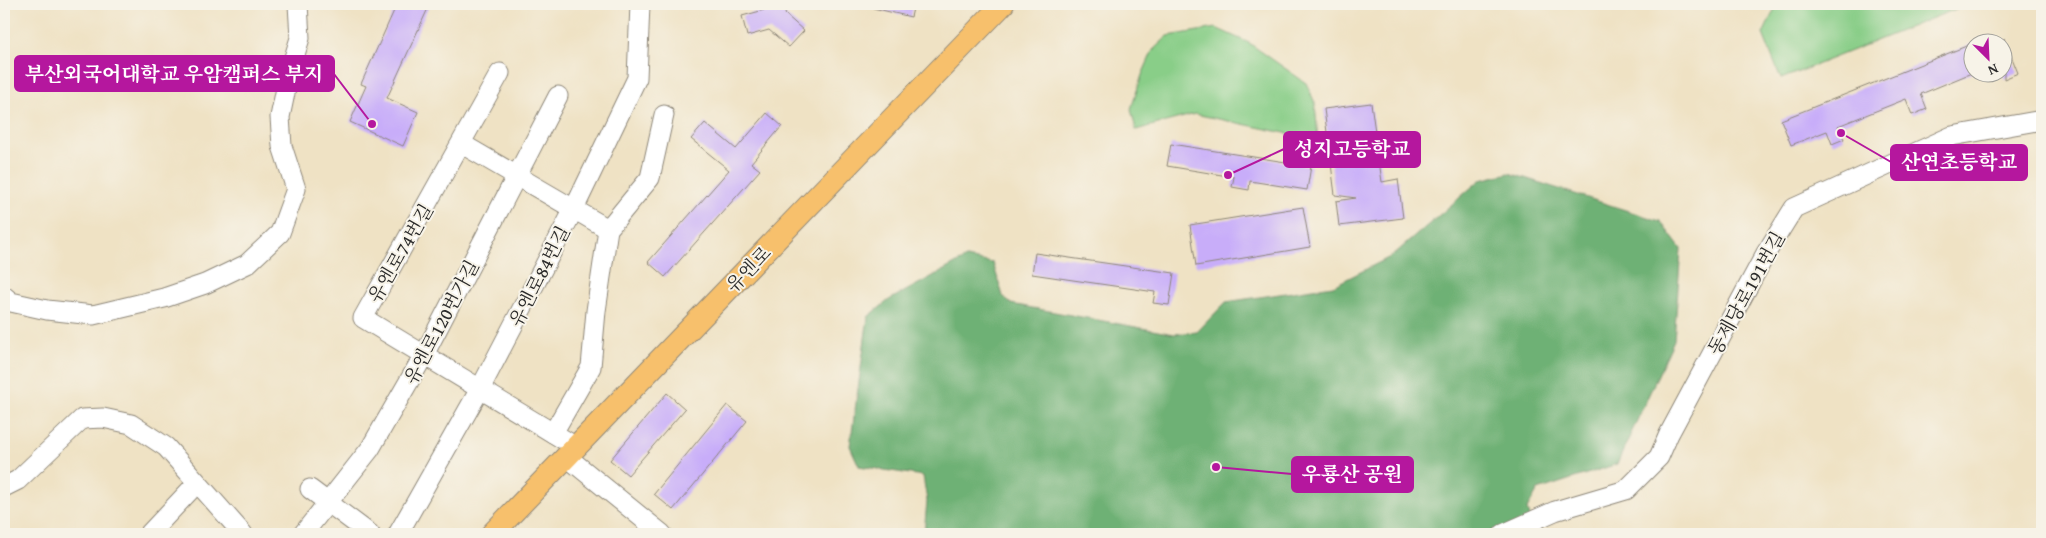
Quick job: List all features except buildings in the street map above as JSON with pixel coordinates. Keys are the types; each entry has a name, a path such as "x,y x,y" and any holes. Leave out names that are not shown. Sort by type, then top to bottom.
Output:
{"main road":[{"name":"유엔로","path":"492,534 1003,4"}],"street":[{"path":"4,296 11,302 47,310 92,315 164,298 205,284 247,264 280,233 296,189 282,146 280,117 289,74 300,38 298,4"},
{"name":"유엔로84번길","path":"398,534 480,389 574,209 637,78 640,4"},
{"name":"유엔로74번길","path":"500,73 363,318 553,433 571,452 662,534"},
{"name":"유엔로120번가길","path":"303,534 370,449 424,355 558,96"},
{"path":"553,433 591,367 596,311 608,229 650,178 664,115"},
{"name":"동제당로191번길","path":"1503,534 1555,511 1626,490 1659,457 1669,434 1766,253 1794,208 1952,136 2042,120"},
{"path":"462,144 608,229"},
{"path":"4,488 18,480 82,419 103,418 131,424 166,447 242,534"},
{"path":"150,534 197,483"},
{"path":"310,489 370,534"}],"green space":[{"path":"1777,4 1968,4 1781,79 1763,34"},
{"path":"1216,28 1249,43 1306,83 1315,103 1318,140 1195,114 1136,130 1131,109 1142,75 1153,50 1168,36"},
{"path":"1509,173 1660,221 1681,249 1674,340 1617,464 1538,490 1527,509 1534,534 924,534 927,501 923,476 859,466 850,446 868,317 889,300 966,258 993,263 1003,296 1011,304 1174,334 1197,332 1226,302 1333,286 1392,256 1480,180"}],"place":[{"name":"부산외국어대학교 우암캠퍼스 부지","path":"372,124"},
{"name":"산연초등학교","path":"1841,133"},
{"name":"성지고등학교","path":"1228,175"},
{"name":"우룡산 공원","path":"1216,467"}]}
